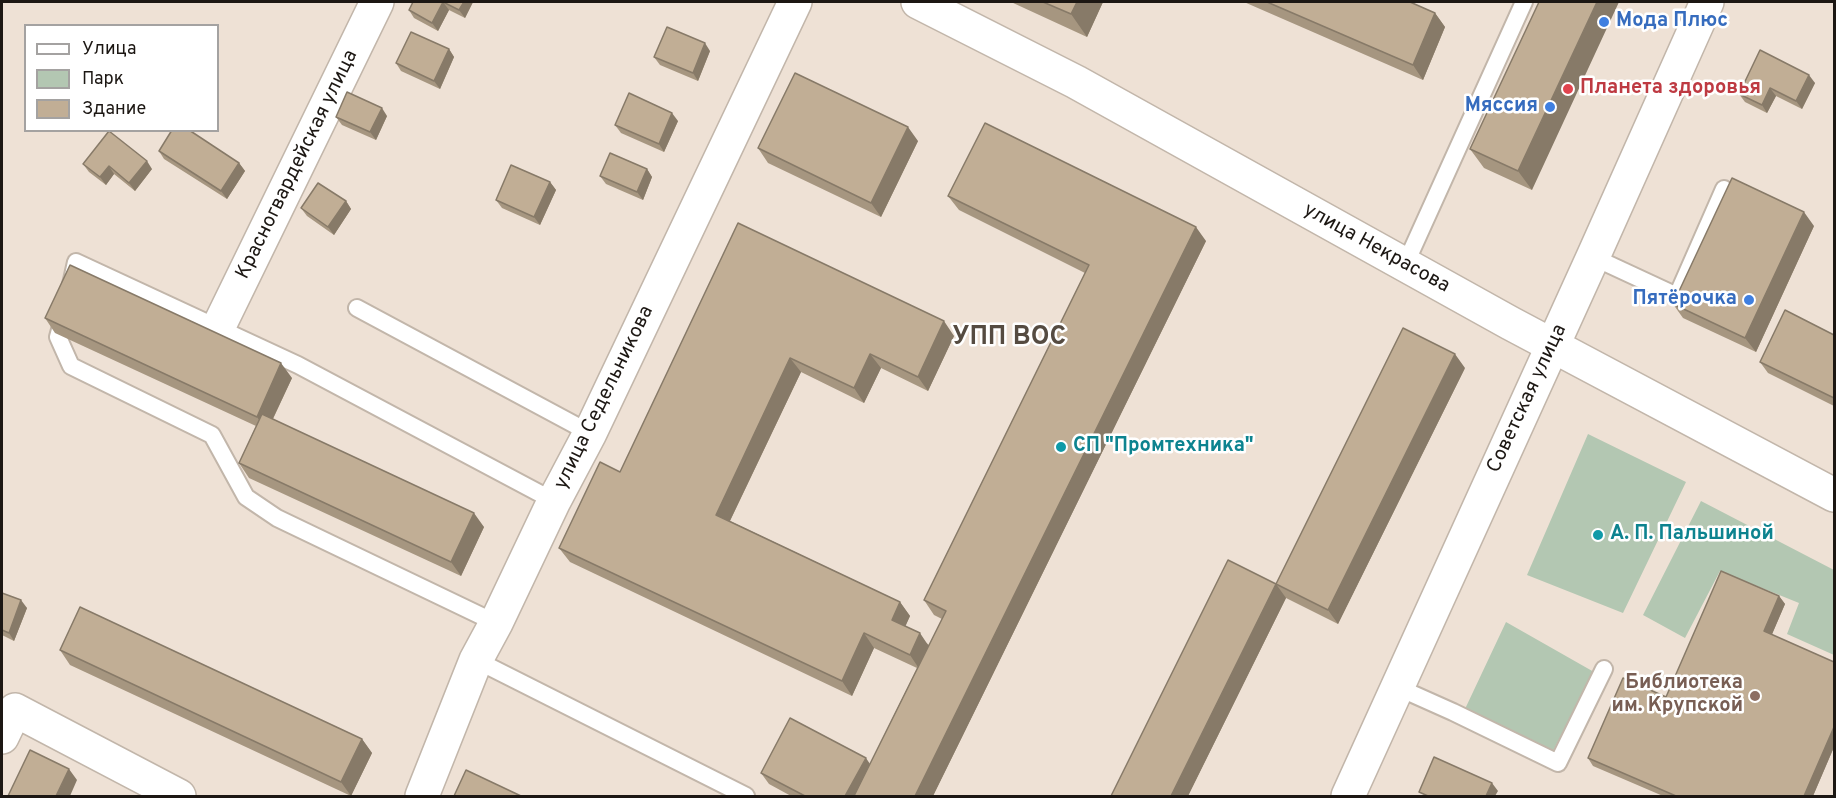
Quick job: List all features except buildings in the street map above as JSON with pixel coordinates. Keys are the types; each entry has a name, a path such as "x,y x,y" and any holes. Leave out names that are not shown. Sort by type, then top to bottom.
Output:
{"street":[{"name":"Красногвардейская улица","path":"219,328 377,2"},
{"name":"улица Седельникова","path":"422,796 476,660 590,433 795,2"},
{"name":"улица Некрасова","path":"918,2 1076,82 1552,345 1834,495"},
{"name":"Советская улица","path":"1348,796 1707,2"},
{"path":"8,723 179,796"}],"lane":[{"path":"1406,265 1524,2"},
{"path":"1593,256 1677,296 1724,189"},
{"path":"496,623 277,518 246,498 212,435 71,366 58,337 76,262 298,365 554,501"},
{"path":"357,308 590,433"},
{"path":"476,660 746,796"},
{"path":"1397,687 1558,763 1604,669"}],"green space":[{"path":"1588,434 1686,482 1623,613 1527,575"},
{"path":"1701,501 1834,570 1834,655 1787,634 1799,603 1720,571 1685,638 1643,615"},
{"path":"1506,622 1594,672 1553,751 1465,709"}],"place":[{"name":"Мода Плюс","path":"1604,22"},
{"name":"Планета здоровья","path":"1568,89"},
{"name":"Мяссия","path":"1550,107"},
{"name":"Пятёрочка","path":"1749,300"},
{"name":"СП \"Промтехника\"","path":"1061,447"},
{"name":"А. П. Пальшиной","path":"1598,535"},
{"name":"Библиотека им. Крупской","path":"1755,696"}],"district":[{"name":"УПП ВОС","path":"1009,339"}]}
